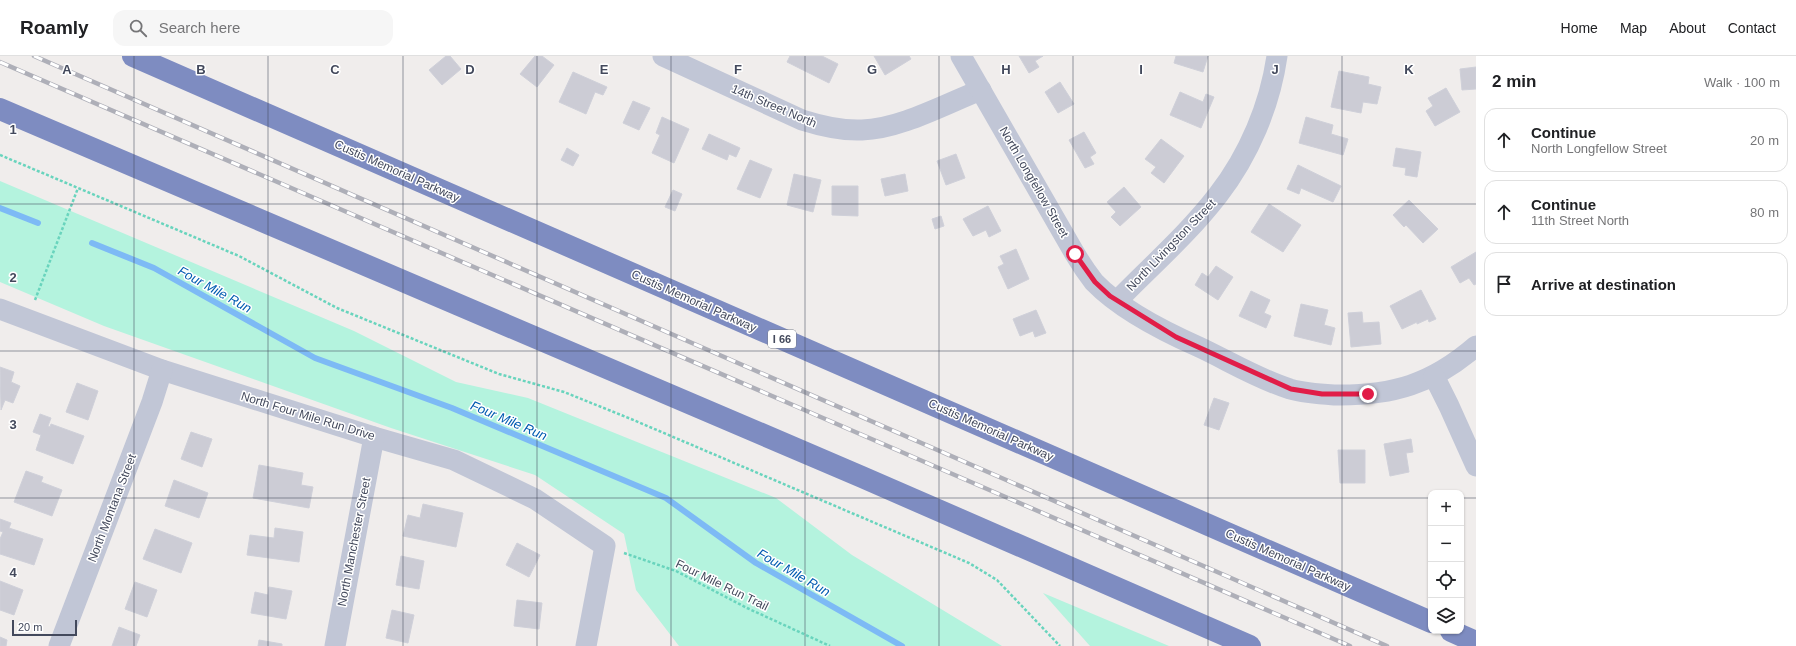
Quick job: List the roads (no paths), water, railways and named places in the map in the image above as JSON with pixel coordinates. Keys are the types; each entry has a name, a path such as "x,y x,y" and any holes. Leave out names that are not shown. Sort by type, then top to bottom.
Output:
{"highway":[{"name":"Custis Memorial Parkway","path":"133,56 1428,621"},
{"path":"0,109 862,477 1250,646"},
{"path":"1458,634 1476,642"}],"street":[{"name":"14th Street North","path":"663,56 802,120 822,126 846,130 867,130 891,125 981,90"},
{"name":"North Longfellow Street","path":"961,56 1084,268 1095,282 1117,301 1176,337 1291,389 1322,394 1368,394 1406,387 1434,376 1453,365 1476,346"},
{"name":"North Livingston Street","path":"1117,301 1206,210 1229,179 1259,123 1273,81 1277,56"},
{"name":"North Four Mile Run Drive","path":"0,309 162,370 460,464 535,499 605,546 586,646"},
{"name":"North Montana Street","path":"59,646 152,402 162,370"},
{"path":"1434,376 1476,466"},
{"name":"North Manchester Street","path":"335,646 374,437"}],"waterway":[{"name":"Four Mile Run","path":"0,208 38,223"},
{"name":"Four Mile Run","path":"92,243 154,268 315,358 452,408 666,498 756,563 902,646"}],"railway":[{"path":"34,56 1387,646"},
{"path":"0,62 1350,646"}]}
